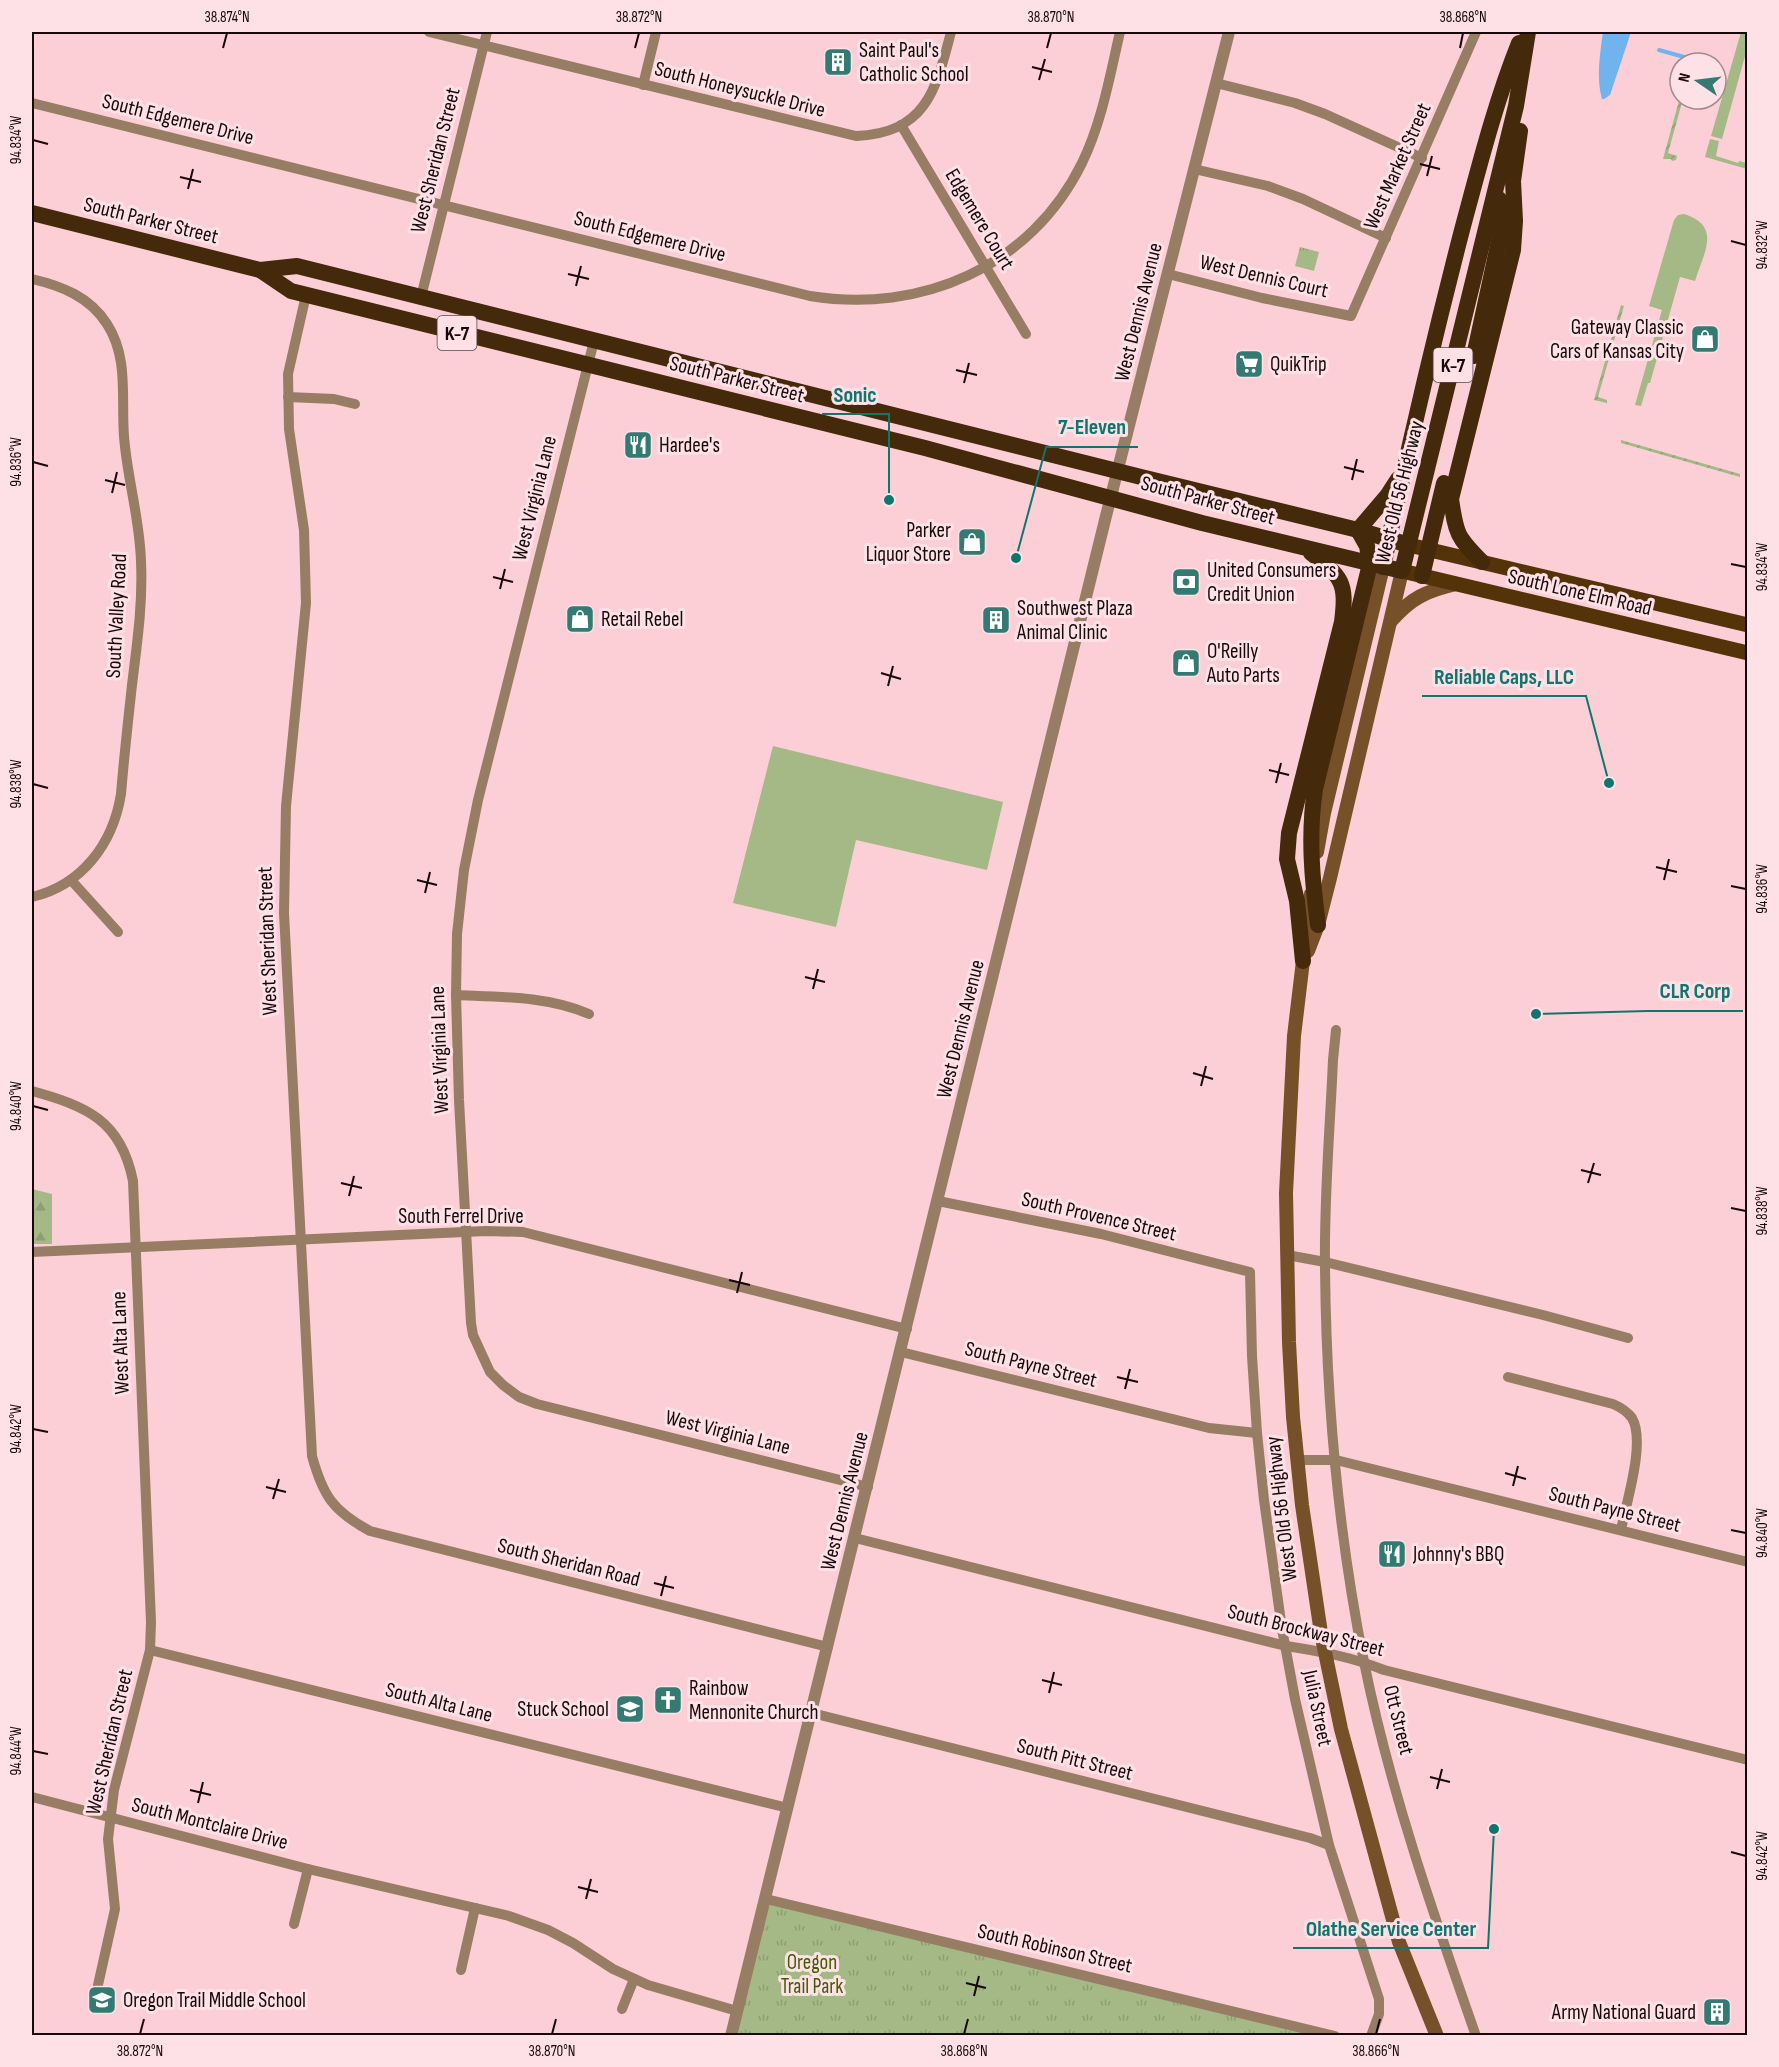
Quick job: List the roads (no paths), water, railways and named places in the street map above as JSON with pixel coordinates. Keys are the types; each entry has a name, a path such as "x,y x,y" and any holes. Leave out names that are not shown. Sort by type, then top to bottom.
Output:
{"highway":[{"name":"West Old 56 Highway","path":"1318,925 1312,882 1311,832 1315,789 1376,566 1389,540 1444,301 1487,142 1508,71 1527,32"},
{"name":"West Old 56 Highway","path":"1402,572 1516,106 1527,32"},
{"path":"1482,562 1466,546 1455,530 1451,499 1513,250 1515,220 1513,180 1530,81 1527,32"},
{"path":"1422,576 1502,227 1497,185 1487,142"},
{"name":"South Parker Street","path":"32,213 260,270 291,291 306,295 925,448 1376,566"},
{"name":"South Parker Street","path":"260,270 297,266 1358,530 1409,545"},
{"name":"K-7","path":"1358,530 1387,496 1406,468"},
{"path":"1358,530 1376,566"},
{"path":"1303,961 1298,902 1287,859 1289,833 1342,622 1344,601 1340,578 1306,549"},
{"name":"K-7","path":"1376,566 1402,572"}],"main road":[{"name":"South Lone Elm Road","path":"1409,545 1748,625"},
{"name":"South Lone Elm Road","path":"1402,572 1748,653"},
{"name":"West Old 56 Highway","path":"1303,961 1318,925 1402,572"},
{"path":"1390,622 1405,605 1419,596 1456,584"},
{"name":"West Old 56 Highway","path":"1312,882 1291,1068 1286,1193 1289,1342 1297,1460 1308,1555 1341,1729 1399,1942 1437,2036"}],"street":[{"name":"South Honeysuckle Drive","path":"429,32 856,136 889,131 912,118 930,98 940,75 951,32"},
{"name":"West Sheridan Street","path":"421,297 487,32"},
{"path":"643,85 656,32"},
{"name":"South Edgemere Drive","path":"32,103 826,298 861,301 914,295 940,287 987,267 1027,236 1050,212 1082,163 1094,133 1120,32"},
{"name":"West Dennis Avenue","path":"731,2036 1111,497 1229,32"},
{"name":"West Market Street","path":"1351,316 1476,32"},
{"path":"1216,83 1295,103 1325,114 1422,158"},
{"name":"Edgemere Court","path":"901,125 1026,334"},
{"path":"1194,169 1268,186 1303,199 1386,238"},
{"name":"West Dennis Court","path":"1168,274 1262,298 1351,316"},
{"name":"South Valley Road","path":"32,279 63,287 82,297 107,323 118,347 123,374 122,402 126,454 136,511 141,563 139,630 118,809 111,831 86,868 53,890 32,897"},
{"name":"West Sheridan Street","path":"306,295 292,348 288,374 289,429 301,498 306,567 304,637 291,749 284,856 287,987 312,1456 320,1484"},
{"name":"West Virginia Lane","path":"594,341 469,840 457,934 456,995 472,1335 490,1372 519,1397 537,1404 868,1487"},
{"path":"288,397 334,399 355,404"},
{"path":"71,880 118,932"},
{"path":"456,995 544,1001 575,1008 589,1014"},
{"name":"Ott Street","path":"1336,1030 1325,1262 1328,1359 1348,1570 1364,1662 1380,1730 1420,1872 1476,2036"},
{"name":"West Alta Lane","path":"32,1091 67,1100 91,1112 120,1142 130,1165 133,1181 152,1622 150,1650"},
{"name":"South Provence Street","path":"938,1201 1101,1234 1250,1272"},
{"name":"South Ferrel Drive","path":"36,1252 466,1232 523,1232 907,1329"},
{"path":"1287,1255 1325,1262 1543,1315 1628,1338"},
{"name":"Julia Street","path":"1250,1272 1257,1433 1270,1551 1295,1700 1329,1845 1377,1989 1379,2014 1371,2036"},
{"name":"South Payne Street","path":"901,1352 1209,1428 1257,1433"},
{"path":"1509,1377 1612,1404 1626,1411 1632,1418 1637,1433 1638,1447 1621,1530"},
{"name":"South Payne Street","path":"1297,1460 1336,1460 1748,1562"},
{"name":"South Sheridan Road","path":"320,1484 336,1508 353,1522 370,1531 828,1647"},
{"name":"South Brockway Street","path":"855,1538 1286,1646 1325,1652 1364,1662 1384,1670 1748,1761"},
{"name":"West Sheridan Street","path":"98,1985 115,1909 108,1839 114,1790 150,1650"},
{"name":"South Alta Lane","path":"150,1650 788,1808"},
{"name":"South Pitt Street","path":"812,1713 1310,1838 1329,1845"},
{"name":"South Montclaire Drive","path":"32,1797 308,1869 509,1916 548,1930 634,1979 663,1991 737,2012"},
{"name":"South Montclaire Drive","path":"294,1924 308,1869"},
{"name":"South Robinson Street","path":"766,1899 1335,2036"},
{"path":"461,1970 475,1908"},
{"path":"622,2009 634,1979"}],"water":[{"path":"1603,32 1631,32 1610,95 1602,99 1599,74"}],"waterway":[{"path":"1659,50 1668,52"}],"place":[{"name":"Saint Paul's Catholic School","path":"838,62"},
{"name":"Gateway Classic Cars of Kansas City","path":"1705,339"},
{"name":"QuikTrip","path":"1249,364"},
{"name":"Hardee's","path":"638,445"},
{"name":"Sonic","path":"889,500"},
{"name":"Parker Liquor Store","path":"972,542"},
{"name":"7-Eleven","path":"1016,558"},
{"name":"United Consumers Credit Union","path":"1186,582"},
{"name":"Retail Rebel","path":"580,619"},
{"name":"Southwest Plaza Animal Clinic","path":"996,620"},
{"name":"O'Reilly Auto Parts","path":"1186,663"},
{"name":"Reliable Caps, LLC","path":"1609,783"},
{"name":"CLR Corp","path":"1536,1014"},
{"name":"Johnny's BBQ","path":"1392,1554"},
{"name":"Rainbow Mennonite Church","path":"668,1700"},
{"name":"Stuck School","path":"630,1709"},
{"name":"Olathe Service Center","path":"1494,1829"},
{"name":"Oregon Trail Middle School","path":"102,2000"},
{"name":"Army National Guard","path":"1717,2012"}],"park label":[{"name":"Oregon Trail Park","path":"812,1974"}]}
